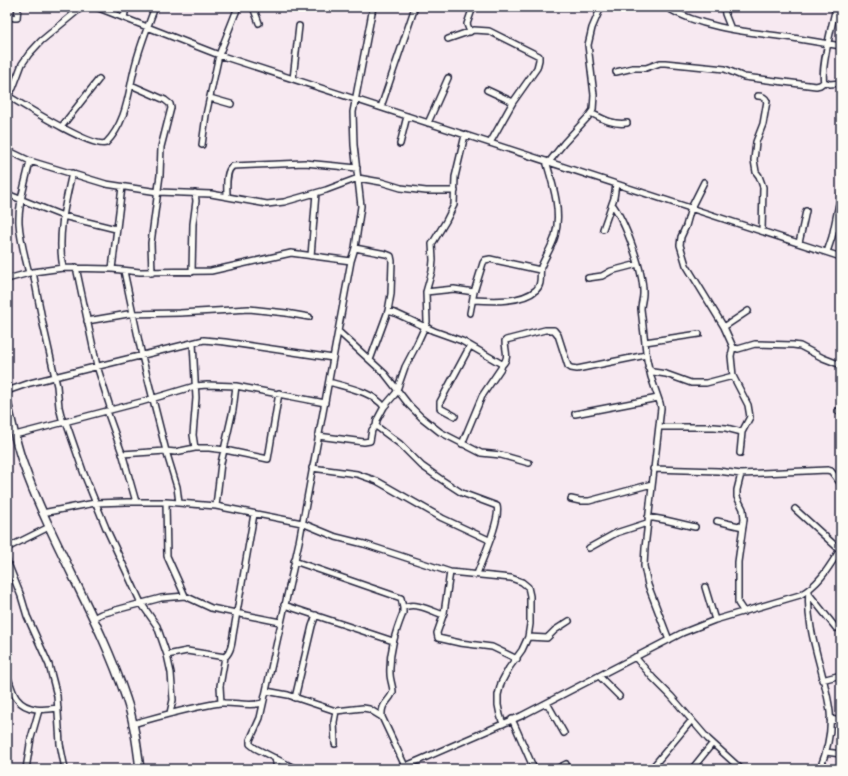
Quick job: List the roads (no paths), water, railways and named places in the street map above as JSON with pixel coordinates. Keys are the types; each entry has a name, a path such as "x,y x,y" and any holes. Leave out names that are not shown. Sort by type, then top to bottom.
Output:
{"street":[{"path":"7,16 16,18 18,7"},
{"path":"82,7 41,41 28,54 22,64 13,88 7,96 83,138 100,144 106,143 114,134 120,123 131,85 134,66 155,7"},
{"path":"96,7 219,55 841,257"},
{"path":"124,18 126,7"},
{"path":"202,145 219,55 238,7"},
{"path":"253,7 259,23"},
{"path":"296,769 250,744 250,740 260,718 264,703 302,523 324,403 339,332 351,261 355,248 361,206 352,121 373,7"},
{"path":"381,107 416,7"},
{"path":"470,32 467,24 474,7"},
{"path":"548,162 591,113 594,106 588,46 592,28 601,7"},
{"path":"666,7 689,19 731,29 754,34 841,46"},
{"path":"724,7 731,29"},
{"path":"824,82 823,76 828,44 836,7"},
{"path":"293,79 299,26"},
{"path":"448,39 474,30 489,31 539,56 537,68 513,102 490,143"},
{"path":"616,72 633,68 646,68 660,63 665,63 725,69 744,77 816,86 824,82"},
{"path":"428,123 448,78"},
{"path":"62,126 99,79"},
{"path":"824,82 830,84 841,84"},
{"path":"131,85 170,104 170,112 161,146 158,192 151,243 152,273"},
{"path":"487,90 513,102"},
{"path":"758,96 763,96 767,101 763,124 756,142 754,160 756,172 760,176 763,187 762,231"},
{"path":"210,98 231,104"},
{"path":"591,113 616,124 627,123"},
{"path":"400,144 407,116"},
{"path":"318,436 369,442 372,430 376,426 377,420 397,389 405,367 425,327 427,316 426,292 432,265 432,244 455,201 455,177 465,135"},
{"path":"7,150 30,161 106,184 158,192 226,196 267,204 275,204 316,193 358,178 381,182 401,188 426,191 454,191"},
{"path":"30,161 19,222 20,237 31,272 54,377 58,388 60,413 95,503 140,603 157,626 167,655 171,673 173,700 170,713"},
{"path":"473,300 505,301 527,295 538,288 541,276 540,270 555,238 558,224 556,199 548,162"},
{"path":"226,196 228,172 233,166 305,163 357,168"},
{"path":"63,268 61,251 63,216 72,173"},
{"path":"704,182 691,208 681,237 680,245 686,265 724,327 733,347 731,356 733,376 748,404 749,411 748,421 742,432 740,453"},
{"path":"604,229 612,204 616,184"},
{"path":"112,269 122,187"},
{"path":"192,272 192,224 196,201 195,193"},
{"path":"311,256 316,193"},
{"path":"7,194 63,216 116,229"},
{"path":"827,252 841,194"},
{"path":"612,204 622,220 638,264 643,294 641,309 648,368 661,408 653,469 644,566 648,585 668,640"},
{"path":"799,243 806,210"},
{"path":"834,228 841,229"},
{"path":"355,248 386,254 391,256 392,261 391,294 388,311 370,360"},
{"path":"7,278 31,272 63,268 112,269 152,273 211,271 291,253 351,261"},
{"path":"470,313 474,292 485,260 490,259 540,270"},
{"path":"588,278 602,276 611,271 638,264"},
{"path":"76,268 97,366 136,502"},
{"path":"124,271 132,314 152,399 177,487 179,503"},
{"path":"426,292 454,289 474,292"},
{"path":"87,321 132,314 249,309 309,317"},
{"path":"388,311 462,341 502,365"},
{"path":"724,327 748,311"},
{"path":"462,444 482,396 507,359 505,345 506,340 551,329 554,330 558,335 565,361 571,368 577,369 646,355"},
{"path":"339,332 385,374 409,405 440,432 481,453 501,455 529,463"},
{"path":"646,342 699,334"},
{"path":"7,391 30,383 204,340 220,341 333,358"},
{"path":"193,342 196,398 193,435 195,448"},
{"path":"733,347 738,349 755,344 800,346 823,358 841,365"},
{"path":"455,416 440,408 440,402 470,346"},
{"path":"648,368 653,372 666,374 681,381 699,384 733,376"},
{"path":"329,382 370,395 380,401 384,407"},
{"path":"15,435 109,411 195,386 236,386 324,403"},
{"path":"216,506 221,463 233,410 236,386"},
{"path":"122,454 166,451 175,452 195,448 225,450 268,459 279,394"},
{"path":"575,414 658,398"},
{"path":"7,401 23,465 42,512 108,650 126,699 140,769"},
{"path":"376,426 400,444 422,466 442,480 462,493 497,506 498,510 493,533 477,574"},
{"path":"659,427 714,427 742,432"},
{"path":"312,468 357,474 377,481 442,518 489,541"},
{"path":"653,469 718,471 741,474 827,470 831,472 841,484"},
{"path":"741,474 737,497 744,514 738,562 738,603 744,612"},
{"path":"571,499 588,501 652,484"},
{"path":"42,512 95,503 166,502 216,506 302,523 336,537 364,544 450,572 511,578 522,582 528,587 531,605 530,624 528,637 517,659 505,674 501,683 498,695 500,715 503,724"},
{"path":"166,502 167,556 185,596"},
{"path":"399,769 512,720 682,632 715,620 809,592 818,583 840,549 795,509"},
{"path":"220,703 220,686 224,657 227,655 230,648 254,514"},
{"path":"589,548 616,533 648,520 665,520 694,528"},
{"path":"717,521 743,527"},
{"path":"7,548 49,527"},
{"path":"837,555 841,560"},
{"path":"7,561 27,616 48,665 57,696 60,744 66,769"},
{"path":"294,561 398,597 402,601 403,608 392,641 390,666 393,692 381,710 382,717 405,766"},
{"path":"450,572 443,615 437,633 438,637 440,639 460,643 492,647 517,659"},
{"path":"705,587 715,620"},
{"path":"809,592 836,628"},
{"path":"809,592 808,606 812,635 830,719 826,752 820,769"},
{"path":"93,618 140,603 161,598 185,596 205,606 280,622"},
{"path":"284,605 392,641"},
{"path":"403,608 412,605 443,615"},
{"path":"295,698 316,615"},
{"path":"528,637 547,638 555,630 569,621"},
{"path":"167,655 187,651 224,657"},
{"path":"635,657 676,701 712,744 741,769"},
{"path":"822,680 841,675"},
{"path":"7,676 18,700 22,704 39,710 58,708"},
{"path":"599,676 619,696"},
{"path":"266,690 336,711 363,708 382,717"},
{"path":"173,700 178,712"},
{"path":"132,724 170,713 220,703 254,706 264,703"},
{"path":"547,703 564,733"},
{"path":"254,706 262,711"},
{"path":"26,769 31,738 39,710"},
{"path":"374,712 381,710"},
{"path":"335,744 334,722 336,711"},
{"path":"830,719 841,721"},
{"path":"512,720 534,769"},
{"path":"651,769 692,721"},
{"path":"692,769 712,744"},
{"path":"826,752 841,754"},
{"path":"275,758 277,768"},
{"path":"556,769 566,764"}]}
